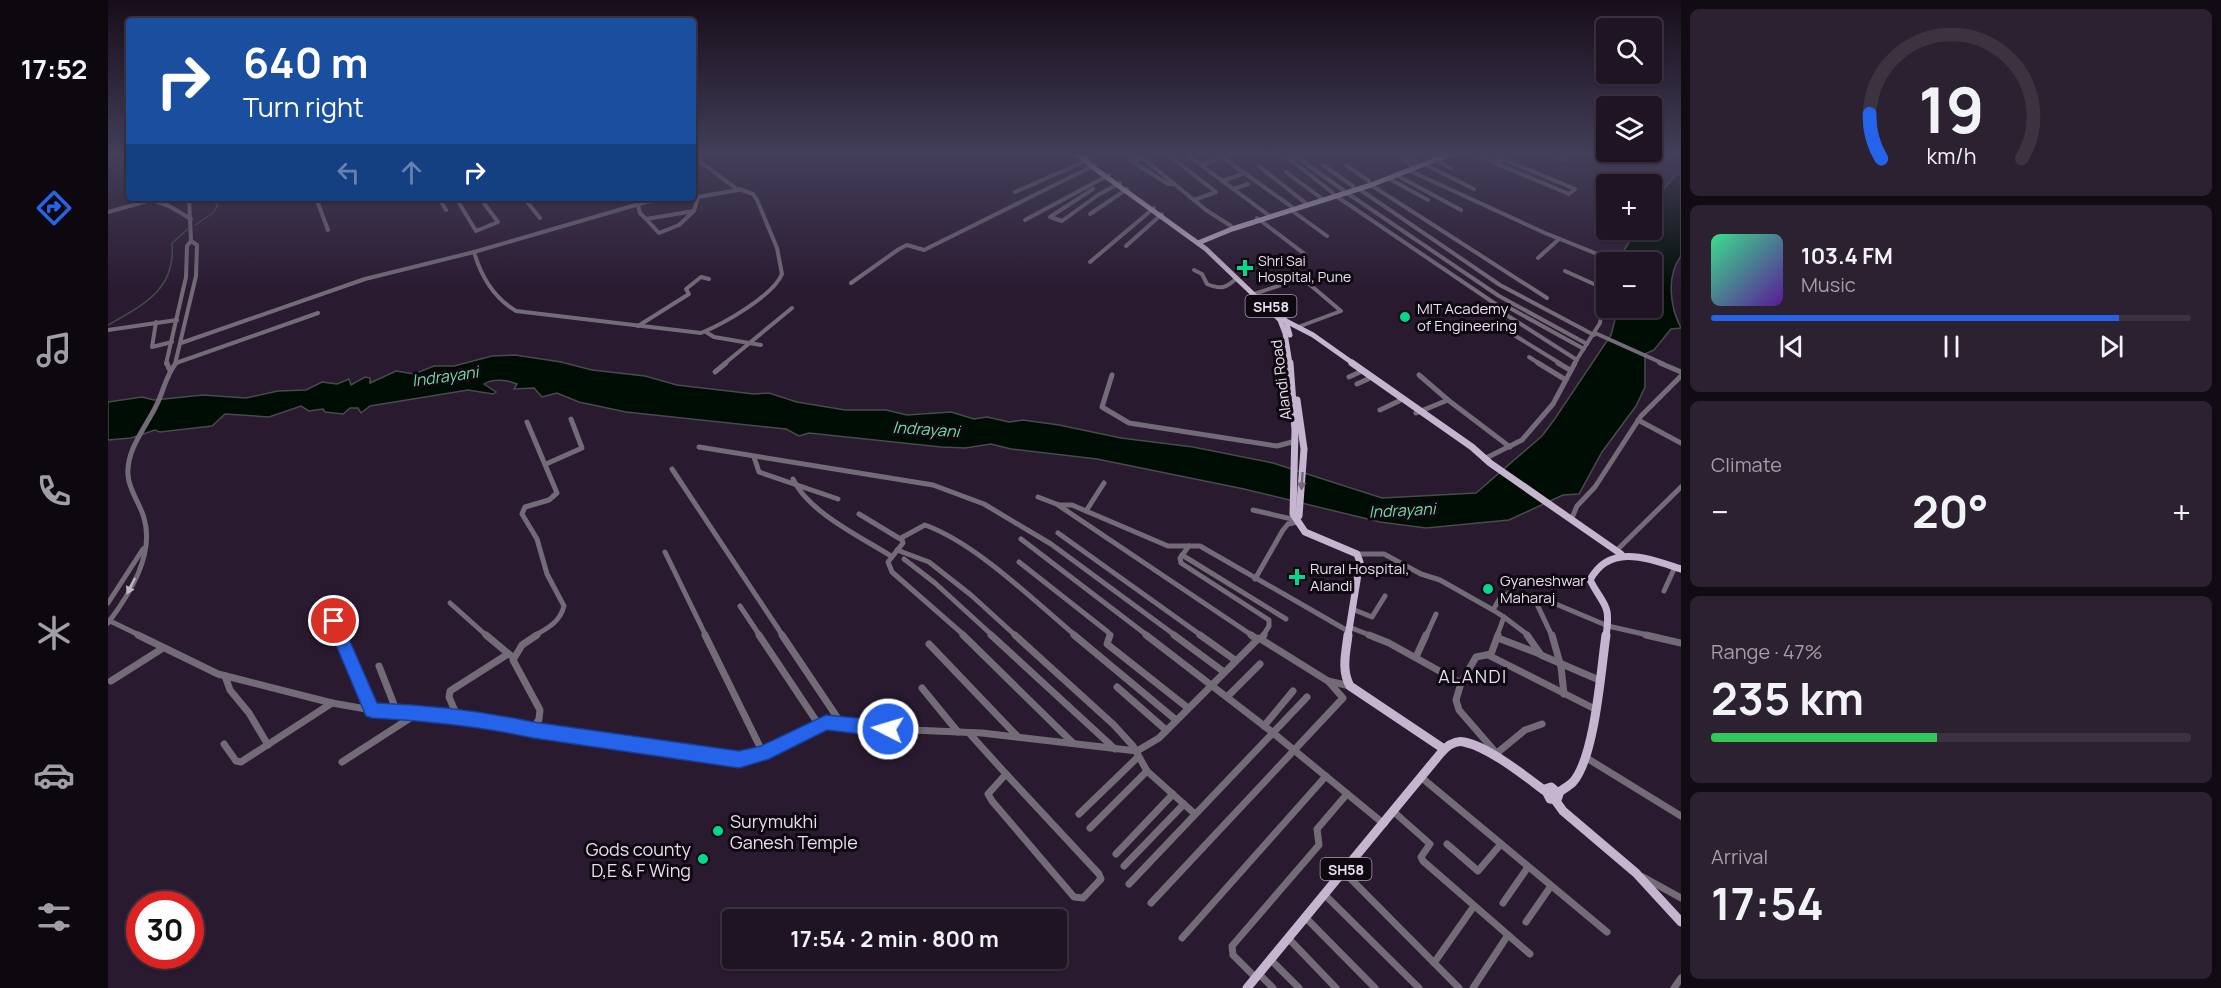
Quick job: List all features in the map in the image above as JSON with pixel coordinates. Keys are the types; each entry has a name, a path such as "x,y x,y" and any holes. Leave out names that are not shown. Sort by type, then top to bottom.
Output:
{"main road":[{"path":"1140,199 1198,241"},
{"path":"1307,204 1318,199"},
{"path":"1198,241 1231,226 1322,199"},
{"path":"1198,241 1259,219"},
{"name":"SH58","path":"1198,241 1256,293"},
{"name":"Alandi Road","path":"1198,241 1283,320 1292,364 1298,428 1304,449 1297,516"},
{"name":"Alandi Road","path":"1256,293 1272,312 1283,320"},
{"path":"1283,320 1298,327 1619,552 1678,568"},
{"name":"Alandi Road","path":"1297,516 1295,445 1298,428"},
{"path":"1297,516 1305,532 1357,554 1360,561 1344,662 1346,679 1350,686 1444,749 1459,741 1499,756 1545,791 1548,797 1556,797 1574,781 1585,757 1595,709 1609,610 1590,580 1603,564 1619,552"},
{"name":"SH58","path":"1246,988 1344,873 1444,749"},
{"path":"1556,797 1563,811 1636,873 1681,922"}],"street":[{"path":"474,252 498,297 516,311 693,334 706,332 771,290 782,273 780,258 756,199"},
{"path":"851,283 881,258 895,250 907,245 924,250 1025,199"},
{"path":"1025,220 1064,199"},
{"path":"1077,199 1050,217 1062,221 1095,199"},
{"path":"1090,214 1112,199"},
{"path":"1246,199 1269,216"},
{"path":"1279,199 1327,236"},
{"path":"1301,199 1307,204"},
{"path":"1341,199 1500,307 1508,307 1584,349"},
{"path":"1357,199 1499,296 1587,344"},
{"path":"1372,199 1500,285 1594,334 1681,373 1638,420 1595,487 1577,506 1571,520"},
{"path":"1394,199 1501,271 1547,298"},
{"path":"1440,199 1461,210"},
{"path":"1478,199 1559,239 1596,253"},
{"path":"1194,200 1231,226"},
{"path":"108,211 146,201"},
{"path":"157,201 191,219"},
{"path":"170,369 166,365 186,277 186,250 191,242 189,201"},
{"path":"317,201 328,230"},
{"path":"441,201 446,210"},
{"path":"458,201 476,231 498,222 482,201"},
{"path":"526,201 540,218"},
{"path":"181,343 365,279 474,252 638,205 663,201"},
{"path":"638,205 640,213 662,233 680,224 695,211 695,201"},
{"path":"1090,262 1153,209"},
{"path":"646,219 695,211"},
{"path":"1126,246 1161,215"},
{"path":"1259,219 1306,255"},
{"path":"1538,258 1559,239"},
{"path":"176,363 197,269 197,245 191,242"},
{"path":"1194,270 1202,274 1207,285 1223,290"},
{"path":"1565,271 1596,285"},
{"path":"637,327 689,294 686,288 701,277 709,279"},
{"path":"1222,296 1223,290 1237,278"},
{"path":"1256,293 1302,278 1341,311 1298,327"},
{"path":"1500,307 1498,311 1577,360"},
{"path":"715,372 792,308"},
{"path":"318,313 176,363 170,369 166,385 128,463 128,486 145,522 144,560 109,621 225,676 332,703 372,710 419,712 501,723 533,730 729,759 750,758 826,722 888,729 958,732 1018,738 1137,754"},
{"path":"1487,461 1522,440 1543,417 1594,334 1601,318"},
{"path":"108,330 177,320"},
{"path":"156,322 152,347 172,342"},
{"path":"1522,327 1511,333 1570,370"},
{"path":"706,332 714,337 761,345"},
{"path":"1529,357 1566,380"},
{"path":"1112,375 1102,407 1129,423 1277,446 1295,445"},
{"path":"1419,375 1510,447"},
{"path":"1349,377 1368,376"},
{"path":"1357,384 1368,376"},
{"path":"1418,412 1448,400"},
{"path":"1380,410 1402,402"},
{"path":"546,464 582,448 571,419"},
{"path":"1638,420 1681,443"},
{"path":"458,718 449,697 450,692 511,656 560,618 564,609 547,574 537,539 522,514 525,507 549,500 556,495 557,490 527,422"},
{"path":"699,447 933,485 984,504 1051,544 1224,672"},
{"path":"754,457 759,472 794,482 838,499"},
{"path":"672,469 841,723"},
{"path":"794,482 813,504 891,555"},
{"path":"1086,511 1104,483"},
{"path":"1619,552 1681,487"},
{"path":"1038,497 1058,505 1259,639 1328,681 1350,686"},
{"path":"1058,505 1072,505 1167,546 1176,548 1190,545 1206,549 1255,579 1348,629 1416,657 1461,683"},
{"path":"1253,510 1297,516"},
{"path":"859,514 901,538 903,543 891,555 887,565 892,572 953,625 1074,744"},
{"path":"1255,579 1283,530 1297,516"},
{"path":"901,538 925,525 934,526 944,532 993,567 1176,720"},
{"path":"1058,533 1235,660"},
{"path":"1021,539 1272,732 1384,824"},
{"path":"1079,814 1137,754 1166,730 1259,639 1269,626 1269,620 1184,566 1179,560 1190,545"},
{"path":"108,603 143,549"},
{"path":"897,550 929,562 971,595 1129,740 1146,771 1195,814"},
{"path":"665,552 763,753"},
{"path":"1357,554 1384,554 1421,574 1440,580 1504,617 1531,638 1541,655"},
{"path":"1182,555 1286,619"},
{"path":"904,559 935,583 1116,750"},
{"path":"1019,562 1108,632 1110,635 1107,644 1188,708"},
{"path":"1664,591 1678,568"},
{"path":"1493,610 1504,594 1534,598 1551,602 1608,626 1681,643"},
{"path":"1352,609 1372,617 1384,597"},
{"path":"1534,598 1553,636 1563,665 1564,694"},
{"path":"450,603 454,609 511,656 540,710 539,719 533,730"},
{"path":"740,606 819,725"},
{"path":"1416,657 1436,614"},
{"path":"1488,655 1494,648 1504,617"},
{"path":"334,621 372,710"},
{"path":"1498,638 1599,680"},
{"path":"929,644 1018,738"},
{"path":"111,681 163,648"},
{"path":"1542,724 1524,730 1499,756 1459,710 1456,700 1461,683 1476,657 1488,655 1595,709"},
{"path":"1227,697 1260,664"},
{"path":"379,666 397,712"},
{"path":"225,676 230,690 249,713 268,745"},
{"path":"1151,903 1342,698 1328,681"},
{"path":"1117,687 1166,730"},
{"path":"922,688 958,732"},
{"path":"1264,726 1293,691"},
{"path":"1129,884 1307,697"},
{"path":"224,744 238,763 332,703"},
{"path":"342,762 419,712"},
{"path":"969,733 1007,773 1099,874 1101,879 1098,884 1083,898 1074,897 992,801 988,794 1007,773"},
{"path":"1585,757 1681,816"},
{"path":"1090,828 1146,771"},
{"path":"1182,938 1326,776"},
{"path":"1422,778 1607,932"},
{"path":"1116,854 1173,794"},
{"path":"1273,988 1231,952 1232,946 1319,845 1317,829 1347,794"},
{"path":"1124,866 1184,804"},
{"path":"1394,812 1430,844 1421,857 1423,861 1530,954"},
{"path":"1447,844 1478,871 1501,844"},
{"path":"1503,903 1528,867"},
{"path":"1344,873 1459,988"},
{"path":"1636,873 1681,898"},
{"path":"1526,922 1551,886"},
{"path":"1325,895 1419,988"},
{"path":"1434,963 1474,906"},
{"path":"1306,918 1375,988"},
{"path":"1473,988 1508,935"},
{"path":"1288,939 1336,988"},
{"path":"1271,960 1299,988"},
{"path":"1674,988 1681,978"}],"water":[{"name":"Indrayani","path":"1662,199 1681,199 1681,256 1673,273 1671,292 1674,311 1681,328 1671,329 1654,350 1645,354 1645,387 1636,406 1602,452 1579,494 1563,495 1509,520 1426,528 1380,522 1244,489 1097,459 1011,449 991,444 965,448 941,447 809,433 799,436 786,429 626,412 579,402 557,393 542,397 534,388 514,389 517,384 500,380 484,384 496,392 493,394 468,390 370,406 361,413 358,408 350,408 343,414 325,412 323,409 309,411 301,406 269,417 225,414 212,426 160,432 155,430 131,438 108,440 108,402 142,397 154,400 203,395 246,398 278,391 306,390 322,382 337,384 349,379 351,385 365,377 370,378 370,383 396,371 414,374 434,366 454,366 492,356 515,355 561,362 592,370 645,376 677,385 754,394 769,393 797,402 845,410 886,410 907,415 951,412 974,419 987,417 1009,422 1023,420 1121,438 1193,447 1273,463 1382,498 1476,493 1542,436 1611,335 1615,318 1662,318 1662,252 1623,252 1630,240 1662,240"}],"waterway":[{"path":"195,225 213,213 217,206 216,201"},
{"path":"108,325 155,294 169,273 172,243 188,229"}],"place":[{"name":"Shri Sai Hospital, Pune","path":"1245,268"},
{"name":"MIT Academy of Engineering","path":"1405,317"},
{"name":"Rural Hospital, Alandi","path":"1297,577"},
{"name":"Gyaneshwar Maharaj","path":"1488,589"},
{"name":"Surymukhi Ganesh Temple","path":"718,831"},
{"name":"Gods county D,E & F Wing","path":"703,859"}],"district":[{"name":"ALANDI","path":"1473,676"}],"route":[{"path":"334,621 372,710 419,712 501,723 533,730 729,759 750,758 826,722 888,729"}]}
